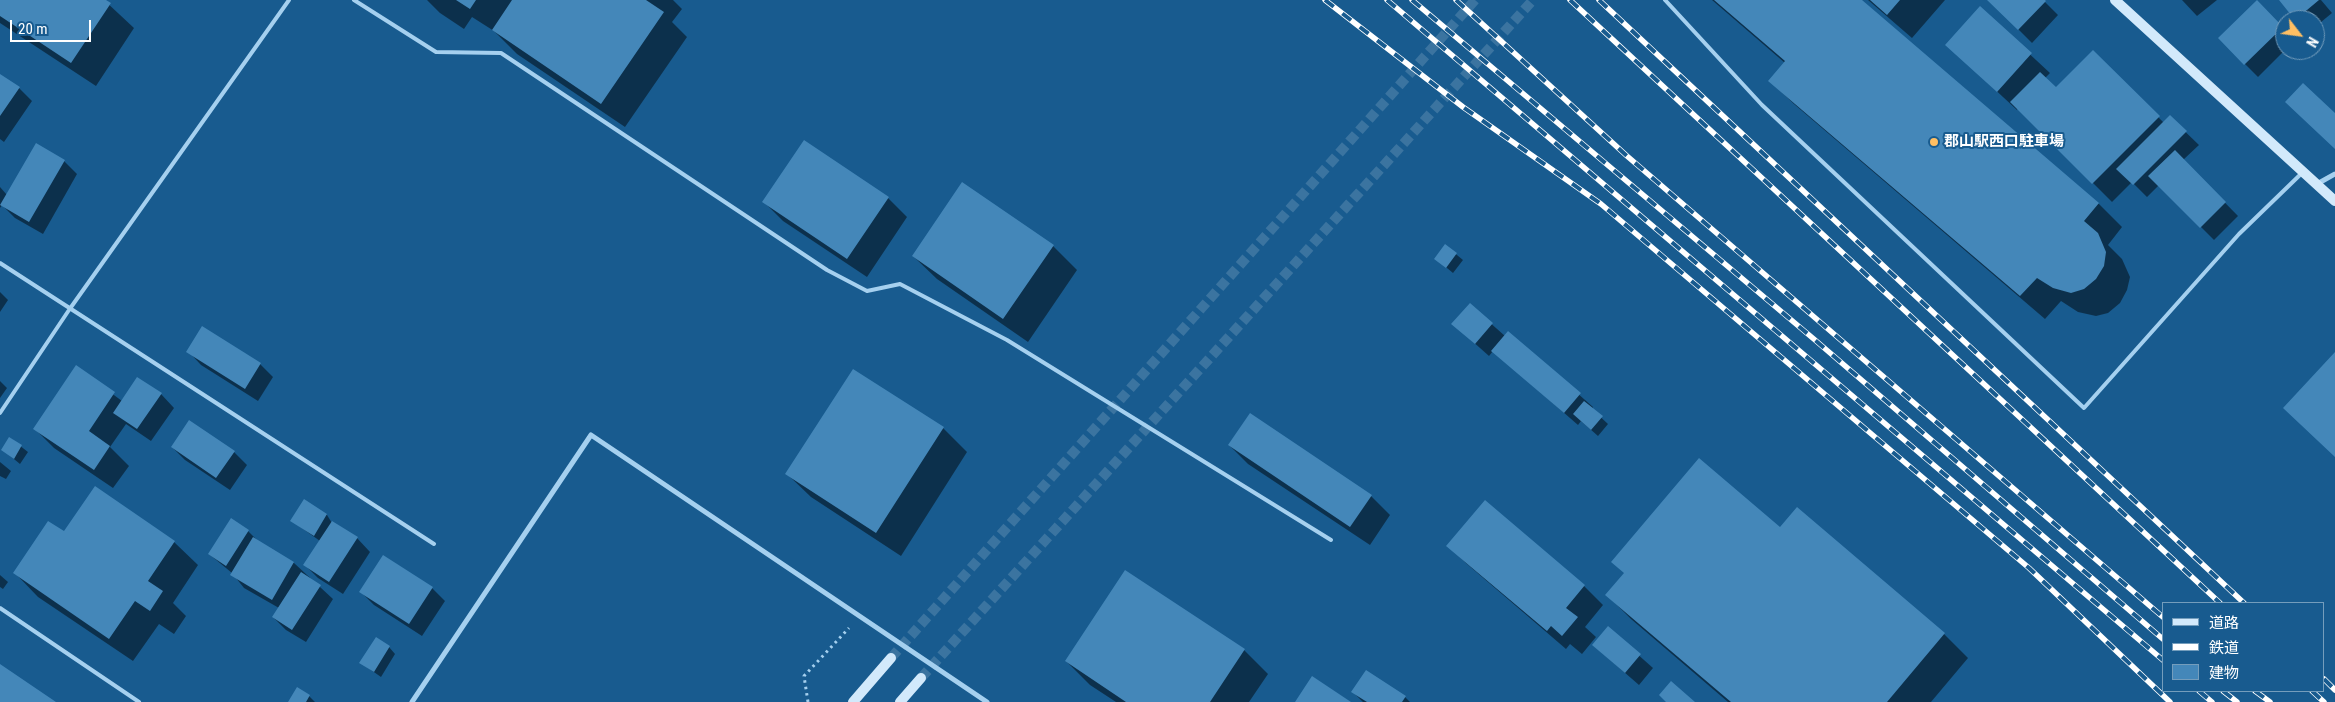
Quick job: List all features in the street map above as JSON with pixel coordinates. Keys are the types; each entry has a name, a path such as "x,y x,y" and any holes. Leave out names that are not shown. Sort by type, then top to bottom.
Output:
{"street":[{"path":"2115,0 2335,201"},
{"path":"2317,184 2335,174"},
{"path":"412,702 591,435 987,702"},
{"path":"852,702 891,658"},
{"path":"900,702 921,678"}],"lane":[{"path":"0,413 69,310 288,0"},
{"path":"354,0 436,52 501,53 826,270 867,291 900,284 1007,340 1331,540"},
{"path":"1665,0 1762,105 2084,408 2239,234 2304,171"},
{"path":"0,263 69,310 434,544"},
{"path":"0,608 139,702"}],"path":[{"path":"808,702 804,676 859,616"}],"building":[{"path":"0,0 106,0 111,3 71,63 0,16"},
{"path":"456,0 476,0 470,9"},
{"path":"512,0 646,0 664,12 601,104 492,30"},
{"name":"郡山駅西口駐車場","path":"1714,0 1862,0 2099,203 2084,221 2098,233 2106,252 2104,266 2096,279 2084,289 2071,293 2053,288 2037,278 2020,296 1768,81 1785,61"},
{"path":"1870,0 1900,0 1887,15"},
{"path":"1987,0 2045,0 2046,1 2018,30"},
{"path":"2257,0 2275,19 2275,35 2244,65 2218,38"},
{"path":"2279,0 2319,0 2307,10 2287,10"},
{"path":"1980,6 2032,53 1997,92 1945,45"},
{"path":"2093,50 2160,116 2092,184 2010,102 2040,72 2056,87"},
{"path":"0,74 20,87 0,116"},
{"path":"2303,83 2335,113 2335,149 2285,102"},
{"path":"2170,115 2187,131 2133,185 2116,169"},
{"path":"804,140 889,197 847,259 762,202"},
{"path":"36,143 65,160 29,222 0,205"},
{"path":"2175,150 2226,202 2200,228 2148,176"},
{"path":"962,182 1054,245 1003,319 912,256"},
{"path":"1445,244 1457,253 1446,268 1434,259"},
{"path":"1470,303 1493,323 1475,344 1451,324"},
{"path":"202,326 261,363 245,389 186,352"},
{"path":"1508,331 1581,393 1564,413 1491,351"},
{"path":"2335,352 2335,457 2283,408"},
{"path":"76,365 115,392 89,431 110,446 94,470 33,429"},
{"path":"853,369 944,427 876,533 785,474"},
{"path":"137,377 162,393 137,429 113,413"},
{"path":"1584,401 1603,416 1591,430 1573,414"},
{"path":"1250,413 1372,495 1350,527 1228,445"},
{"path":"189,420 235,451 216,478 171,447"},
{"path":"9,437 22,445 14,459 1,450"},
{"path":"1699,458 1780,527 1797,507 1945,633 1887,702 1731,702 1605,595 1624,573 1611,562"},
{"path":"95,486 175,541 148,581 163,591 150,611 135,601 109,639 13,573 48,521 64,531"},
{"path":"304,499 327,514 314,536 290,521"},
{"path":"1485,500 1585,585 1566,608 1578,617 1562,636 1551,626 1547,631 1446,546"},
{"path":"231,518 249,530 226,566 208,554"},
{"path":"332,521 358,537 329,582 303,565"},
{"path":"253,537 294,562 272,600 230,575"},
{"path":"383,555 433,587 409,624 359,592"},
{"path":"1125,570 1245,649 1210,702 1126,702 1065,661"},
{"path":"301,572 321,585 292,630 272,617"},
{"path":"1608,626 1641,654 1625,673 1592,645"},
{"path":"376,637 390,646 374,672 359,663"},
{"path":"0,664 56,702 0,702"},
{"path":"1366,670 1406,696 1402,702 1367,702 1351,692"},
{"path":"1312,676 1351,702 1295,702"},
{"path":"1671,681 1695,702 1666,702 1659,695"},
{"path":"297,687 310,695 306,702 288,702"}],"tunnel":[{"path":"891,658 1475,0"},
{"path":"921,678 1533,0"}],"railway":[{"path":"1325,0 1463,107 1601,204 2029,568 2170,702"},
{"path":"1387,0 2162,659"},
{"path":"1412,0 1815,340 2162,638"},
{"path":"1456,0 1627,156 2162,616"},
{"path":"1570,0 2219,602"},
{"path":"1599,0 2243,602"},
{"path":"2325,680 2335,690"},
{"path":"2200,692 2212,702"},
{"path":"2224,692 2237,702"},
{"path":"2256,692 2270,702"},
{"path":"2313,692 2324,702"}],"place":[{"name":"郡山駅西口駐車場","path":"1934,142"}]}
